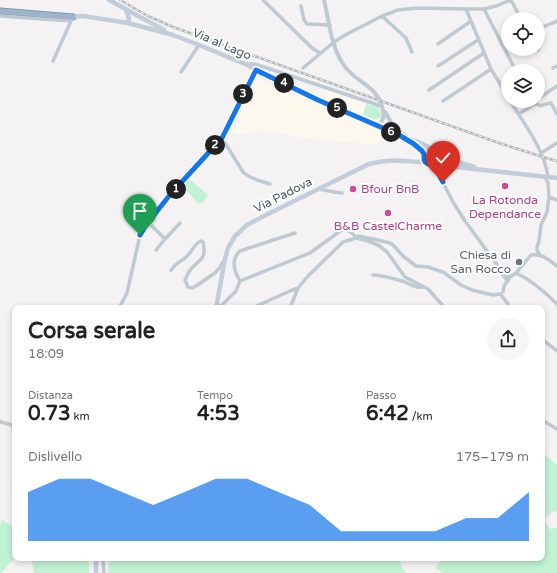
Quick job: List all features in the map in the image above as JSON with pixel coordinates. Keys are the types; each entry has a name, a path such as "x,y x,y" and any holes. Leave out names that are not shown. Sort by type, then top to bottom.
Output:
{"highway":[{"path":"0,11 72,19"}],"main road":[{"path":"109,0 173,35"},
{"path":"126,10 129,18 128,23"},
{"path":"131,13 136,24"},
{"name":"Via al Lago","path":"72,19 83,16 136,24 173,35 245,64 315,98 399,135"},
{"path":"399,135 421,143 449,159 488,170 557,178"},
{"path":"399,135 416,145 424,155 424,160 430,165"},
{"name":"Via Padova","path":"414,161 418,160 428,150 433,150"},
{"path":"446,167 449,164 449,159"},
{"name":"Via Padova","path":"216,305 225,259 228,248 235,236 247,225 318,188 369,164 379,161 414,161 440,168 446,167 488,170"},
{"path":"96,561 96,573"}],"street":[{"path":"263,0 312,48 320,53"},
{"path":"324,0 338,54 344,66 353,76 375,94 384,116 381,127"},
{"path":"303,68 334,42 347,34 382,16 398,10 417,8 484,9 511,0 517,12"},
{"path":"301,6 304,20 307,24 330,25"},
{"path":"466,9 484,54 501,85"},
{"path":"484,9 512,64"},
{"path":"0,16 72,19 53,61"},
{"path":"382,16 406,38 412,52"},
{"path":"438,44 471,21"},
{"path":"545,26 557,21"},
{"path":"438,66 478,40"},
{"path":"181,72 199,45"},
{"path":"429,90 484,54"},
{"path":"245,64 255,64 381,106 395,129 409,138"},
{"path":"443,101 491,69"},
{"path":"121,305 127,293 140,235 148,222 169,196 222,138 256,70"},
{"path":"545,95 557,86"},
{"path":"545,104 548,103 551,104 557,114"},
{"path":"515,108 531,134 546,165 549,197 546,212 541,225 537,250 540,255"},
{"path":"519,114 527,108"},
{"path":"381,127 386,126 388,118"},
{"path":"222,138 246,175 270,184"},
{"path":"541,153 557,143"},
{"path":"430,165 437,171 465,221 508,281"},
{"path":"443,182 442,174 446,167"},
{"path":"318,188 342,193"},
{"path":"549,197 557,200"},
{"path":"148,222 165,239"},
{"path":"156,250 180,224"},
{"path":"222,305 236,291 240,281 310,253 343,229 353,234 356,238 378,245 387,252 405,277 428,289 442,305"},
{"path":"240,281 237,276 234,262 236,255 240,251 295,233"},
{"path":"291,305 298,288 308,276 343,242 358,236 390,243 416,266 428,267 443,272 461,285 472,290 493,295 502,294"},
{"path":"171,270 188,255 197,242 200,241 203,242 204,245 204,255 201,260 191,269 185,280 188,287 192,288 196,286 216,273 225,259"},
{"path":"510,305 502,294 504,286 530,255 540,255 550,260 557,266"},
{"path":"501,270 510,277"},
{"path":"516,273 524,277 557,302"},
{"path":"373,275 405,282 419,288 423,287"},
{"path":"259,305 298,288"},
{"path":"545,341 557,351"},
{"path":"0,421 12,425"},
{"path":"545,422 557,429"},
{"path":"103,561 104,573"}],"shaded area":[{"path":"256,77 384,133 378,145 319,140 261,131 240,134 233,133"},
{"path":"329,90 366,104 363,114 324,100"}],"green space":[{"path":"366,104 378,107 382,116 374,119 363,114"},
{"path":"431,152 445,158 446,163 439,165 427,160 427,154"},
{"path":"189,179 208,195 203,202 198,204 188,192 182,188"},
{"path":"545,455 557,465 557,511 552,512 545,519"},
{"path":"2,520 12,526 12,561 1,573 0,573 0,526"},
{"path":"545,522 550,529 557,528 557,573 443,573 435,568 441,561 545,561"},
{"path":"32,561 88,561 89,564 89,573 34,573"},
{"path":"109,561 399,561 406,573 108,573"}],"railway":[{"path":"120,0 148,16 173,27 499,143 557,161"}],"place":[{"name":"La Rotonda Dependance","path":"505,186"},
{"name":"Bfour BnB","path":"353,189"},
{"name":"B&B CastelCharme","path":"388,213"},
{"name":"Chiesa di San Rocco","path":"519,262"}],"route":[{"path":"140,235 169,196 222,138 256,70 318,100 399,135 416,145 424,154 423,156 425,162 437,171 443,182"}]}
